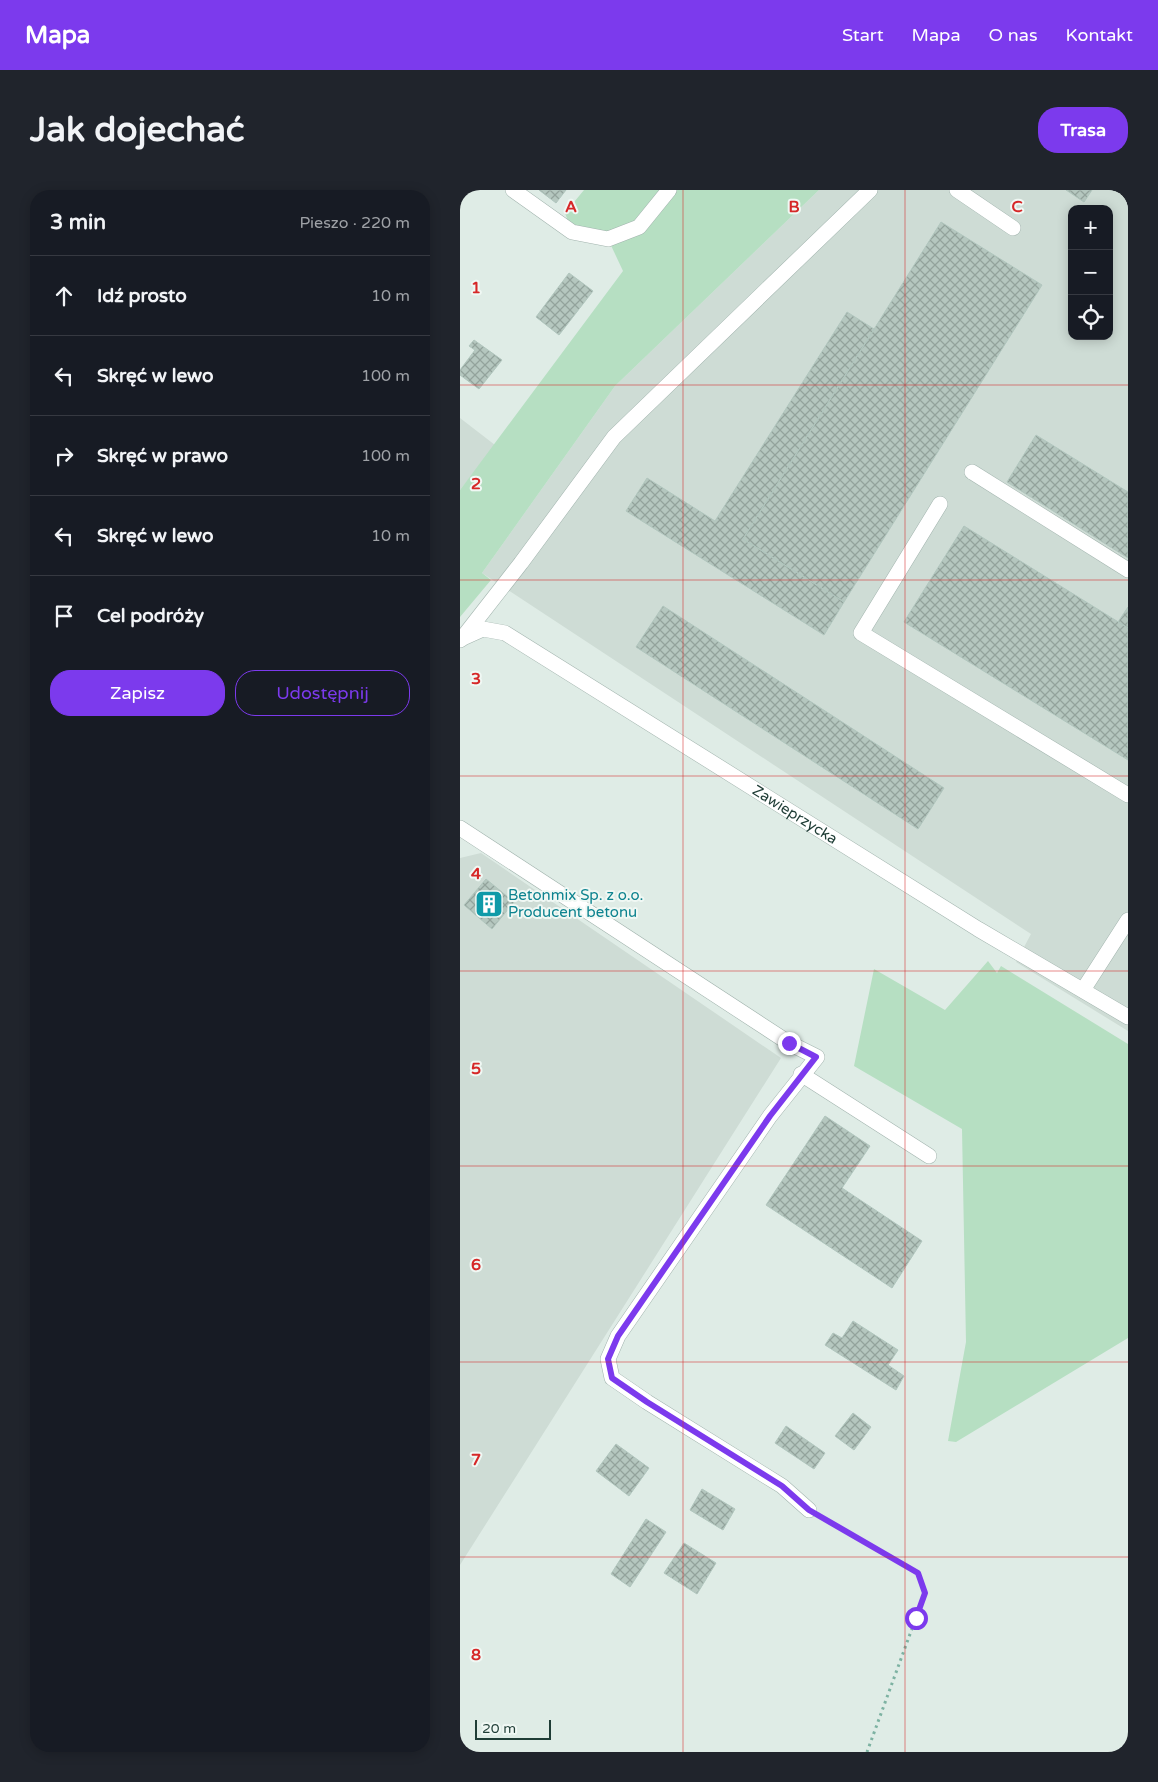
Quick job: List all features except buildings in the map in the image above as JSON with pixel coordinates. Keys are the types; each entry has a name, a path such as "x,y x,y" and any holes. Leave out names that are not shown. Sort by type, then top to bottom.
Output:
{"street":[{"path":"513,190 572,232 608,239 639,227 669,190"},
{"path":"461,639 521,563 614,437 870,190"},
{"path":"957,190 1013,228"},
{"path":"972,472 1128,570"},
{"path":"940,504 861,633 1128,795"},
{"name":"Zawieprzycka","path":"461,639 483,629 505,633 978,928 1128,1017"},
{"path":"460,828 789,1043 816,1057 770,1116 618,1336 608,1359 612,1378 782,1486 809,1510"},
{"path":"1083,990 1128,920"},
{"path":"802,1074 929,1156"}],"path":[{"path":"809,1510 918,1573 925,1593 868,1752"}],"shaded area":[{"path":"819,190 1128,190 1128,1031 1016,962 1031,934 482,573 615,386"},
{"path":"460,418 495,445 460,490"},
{"path":"481,853 781,1058 460,1565 460,858"}],"green space":[{"path":"584,190 819,190 615,386 482,573 491,580 460,617 460,490 623,271 608,239 572,232 565,213"},
{"path":"988,961 997,973 1001,966 1128,1044 1128,1338 956,1442 948,1441 966,1342 962,1129 854,1066 874,969 945,1010"}],"place":[{"name":"Betonmix Sp. z o.o. Producent betonu","path":"489,904"}],"route":[{"path":"789,1043 816,1057 770,1116 618,1336 608,1359 612,1378 782,1486 809,1510 918,1573 925,1593 916,1618"}]}
